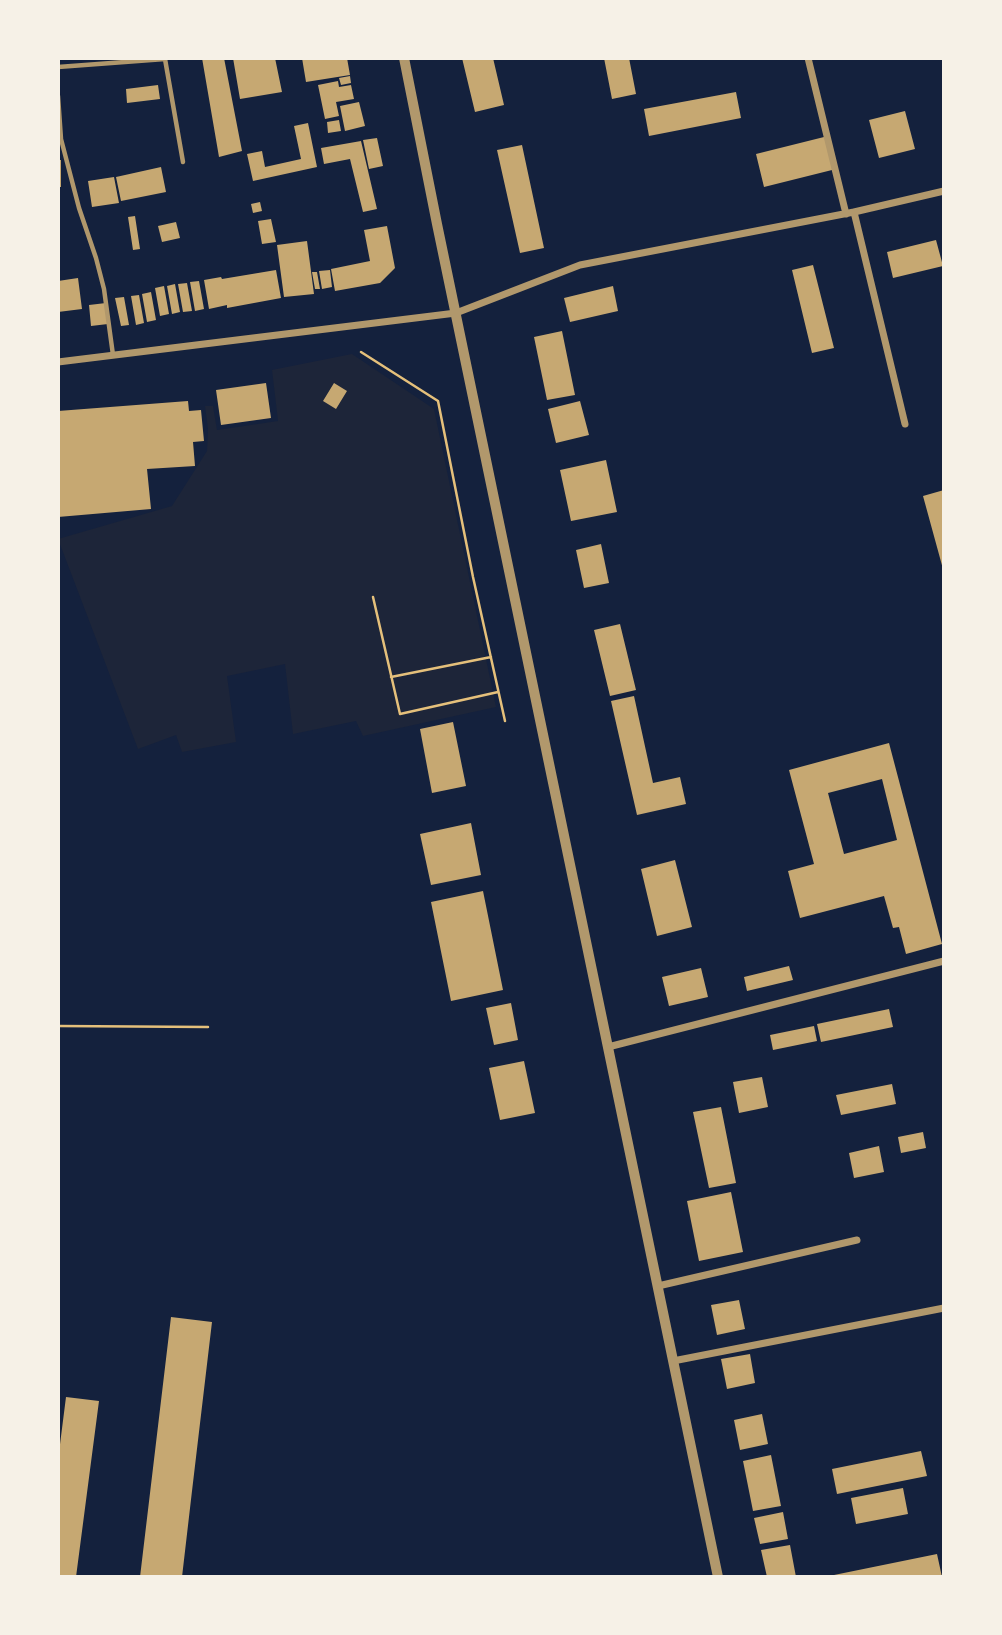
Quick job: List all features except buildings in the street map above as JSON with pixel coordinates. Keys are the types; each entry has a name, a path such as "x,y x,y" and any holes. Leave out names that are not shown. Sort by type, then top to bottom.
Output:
{"street":[{"path":"404,58 718,1577"},
{"path":"808,58 905,424"},
{"path":"58,362 456,313 580,265 850,213 944,191"},
{"path":"608,1047 944,961"},
{"path":"658,1286 857,1240"},
{"path":"673,1361 944,1308"}],"lane":[{"path":"58,67 165,58 183,162"},
{"path":"58,96 59,139 104,289 113,355"}],"path":[{"path":"361,352 438,401 505,722"},
{"path":"373,597 400,714 498,692"},
{"path":"391,677 491,657"},
{"path":"58,1026 208,1027"}],"shaded area":[{"path":"352,354 434,409 496,707 363,736 356,721 293,734 285,664 227,676 236,742 182,752 176,735 138,749 58,539 172,506 207,451 205,406 213,406 217,430 278,421 272,370"}]}
